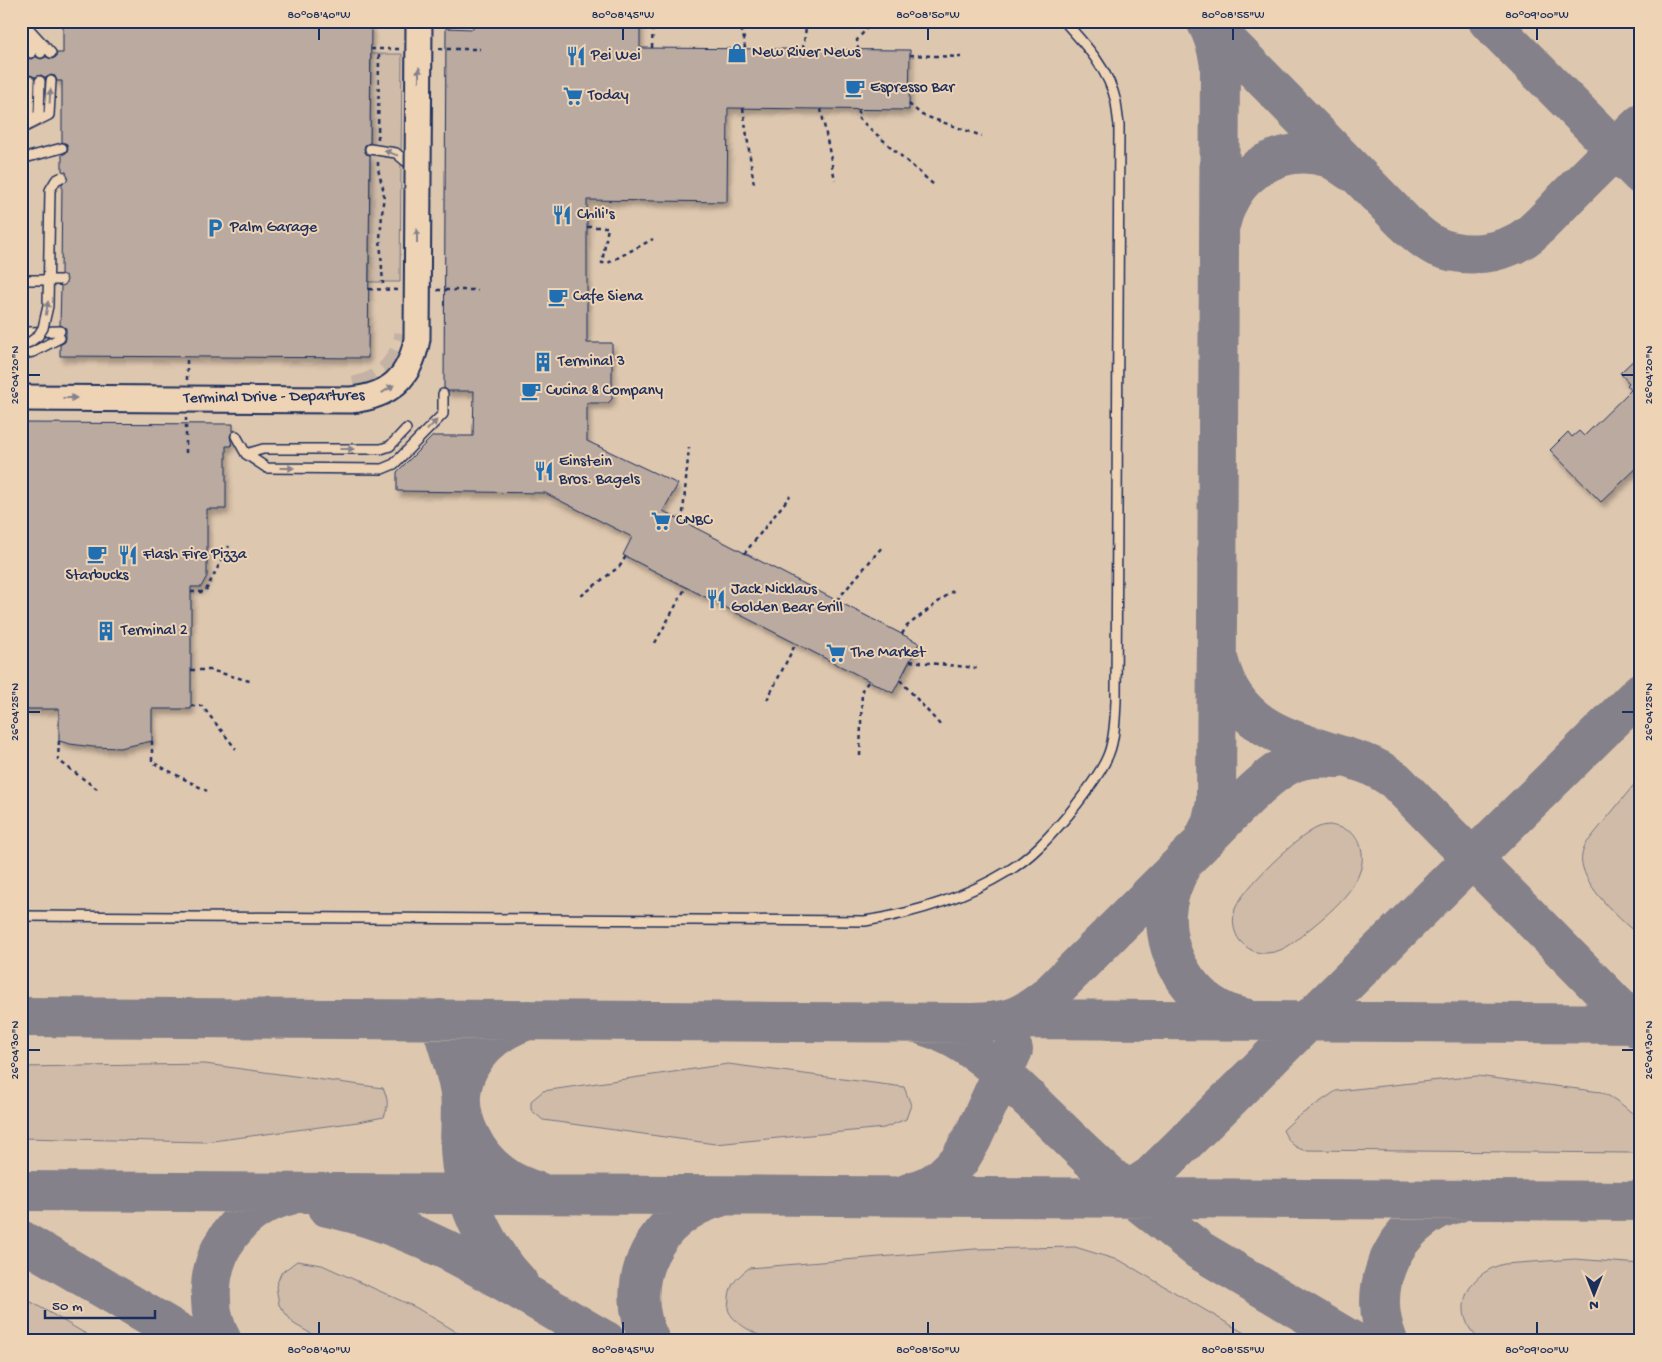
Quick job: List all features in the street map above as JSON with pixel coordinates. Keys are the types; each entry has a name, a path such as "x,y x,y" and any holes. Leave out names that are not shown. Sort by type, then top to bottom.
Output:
{"street":[{"name":"Terminal Drive - Departures","path":"21,398 351,400 372,397 383,392 399,380 413,357 417,330 419,21"}],"lane":[{"path":"21,916 865,921 918,910 954,898 1009,871 1034,851 1075,806 1109,754 1115,725 1116,701 1119,125 1116,101 1107,78 1081,40 1064,21"},
{"path":"22,22 41,53"},
{"path":"22,22 51,53"},
{"path":"21,31 31,53"},
{"path":"21,126 29,115 30,81"},
{"path":"21,126 39,115 40,81"},
{"path":"21,126 49,115 51,81"},
{"path":"21,159 62,148"},
{"path":"374,150 396,153 409,164"},
{"path":"21,345 38,336 43,328 48,306 50,190 56,180 62,178"},
{"path":"21,279 61,279"},
{"path":"21,330 60,335 33,352 21,355"},
{"path":"236,436 246,454 267,468 382,469 394,464 443,414 443,394"},
{"path":"246,454 263,449 381,449 390,446 406,429"}],"path":[{"path":"652,21 652,48"},
{"path":"739,21 745,49"},
{"path":"803,50 807,21"},
{"path":"858,50 858,40 873,21"},
{"path":"379,54 374,150 384,192 380,238 383,284"},
{"path":"910,55 961,57"},
{"path":"909,104 922,115 982,136"},
{"path":"743,108 754,185"},
{"path":"821,109 835,180"},
{"path":"858,110 858,118 934,184"},
{"path":"587,227 608,227 602,263 608,263 654,239"},
{"path":"679,520 683,513 689,447"},
{"path":"744,554 790,496"},
{"path":"191,592 205,592 229,546"},
{"path":"837,600 883,546"},
{"path":"581,596 620,566 626,556"},
{"path":"654,643 686,587"},
{"path":"902,634 907,626 954,590"},
{"path":"767,700 796,643"},
{"path":"910,661 977,668"},
{"path":"190,670 210,670 253,682"},
{"path":"900,680 942,727"},
{"path":"860,756 862,690 869,681"},
{"path":"190,706 202,706 236,749"},
{"path":"59,741 58,760 97,789"},
{"path":"152,741 152,762 207,791"}],"shaded area":[{"path":"21,21 1641,21 1641,1341 21,1341"},
{"path":"371,54 402,54 400,282 369,282"},
{"path":"1641,776 1641,937 1616,915 1599,896 1586,877 1582,865 1582,854 1585,845"},
{"path":"1330,825 1354,834 1361,848 1362,860 1360,871 1348,893 1330,912 1286,947 1267,953 1259,953 1249,949 1236,934 1234,926 1235,909 1240,900 1272,863 1298,840 1319,827"},
{"path":"205,1064 383,1088 387,1099 387,1109 384,1117 358,1122 205,1142 21,1138 21,1067"},
{"path":"728,1064 904,1087 911,1105 906,1119 884,1128 715,1144 543,1120 531,1110 531,1101 543,1091"},
{"path":"1477,1076 1601,1092 1622,1105 1641,1122 1641,1151 1632,1153 1303,1150 1291,1143 1283,1130 1296,1118 1336,1091"},
{"path":"1075,1247 1121,1261 1258,1341 773,1341 754,1333 735,1320 728,1309 733,1284 749,1268 975,1249"},
{"path":"1575,1259 1641,1264 1641,1341 1481,1341 1470,1329 1465,1318 1465,1298 1469,1288 1484,1273 1504,1264"},
{"path":"297,1261 322,1265 415,1307 472,1341 324,1341 294,1324 279,1305 276,1286 281,1273"},
{"path":"21,1296 98,1341 21,1341"}],"building":[{"name":"Palm Garage","path":"63,21 371,21 370,143 365,145 364,149 366,154 370,155 368,358 60,356 60,345 65,342 66,338 66,328 60,325 61,286 65,285 67,280 66,276 61,274 62,184 67,181 68,177 66,172 62,171 62,155 68,149 67,144 62,142 62,81 57,81 55,76 51,75 46,78 41,75 35,77 30,75 25,77 24,81 21,81 21,53 24,53 27,58 31,59 46,57 52,59 56,57 57,53 63,53"},
{"name":"Terminal 3","path":"473,21 640,21 640,48 910,50 909,110 728,108 727,202 587,200 587,343 612,343 612,399 608,403 587,403 587,441 678,484 663,511 919,643 893,693 623,555 632,537 545,493 397,491 397,472 433,436 473,436 474,391 448,391 444,388 446,28 473,29"},
{"path":"1641,353 1641,464 1601,502 1550,450 1568,432 1572,437 1579,431 1584,436 1631,390 1627,385 1629,383 1620,373"},
{"name":"Terminal 2","path":"21,423 233,424 233,431 230,436 232,446 226,446 226,509 207,509 207,576 201,587 191,587 191,709 152,709 152,741 120,748 70,744 59,741 59,709 21,709"}],"taxiway":[{"path":"21,1017 972,1023 1004,1020 1013,1017 1030,1009 1048,996 1201,844 1211,824 1216,803 1220,66 1215,43 1206,21"},
{"path":"1488,21 1641,175"},
{"path":"1210,24 1404,222 1426,241 1435,246 1458,253 1471,254 1495,251 1519,242 1529,235 1641,124"},
{"path":"1221,222 1235,190 1246,177 1275,159 1291,155 1309,154 1327,157 1350,171"},
{"path":"1219,662 1228,687 1241,706 1258,721 1277,733 1369,765 1395,780 1641,1030"},
{"path":"1110,1196 1134,1187 1151,1176 1641,692"},
{"path":"1204,841 1260,786 1284,767 1306,759 1338,758"},
{"path":"1181,866 1171,889 1166,913 1167,931 1177,965 1186,980 1211,1004 1227,1013 1244,1018"},
{"path":"440,1019 459,1085 461,1114 460,1147 465,1184 470,1202 494,1252 518,1282"},
{"path":"1007,1021 1035,1019 1641,1024"},
{"path":"528,1020 510,1028 480,1050 470,1065 463,1081 461,1098 463,1117 470,1136 483,1157 491,1166 510,1180 539,1192"},
{"path":"925,1026 940,1031 969,1047 1007,1078 1114,1180 1129,1189 1149,1196"},
{"path":"904,1195 930,1185 941,1178 959,1161 972,1139 1013,1050"},
{"path":"21,1191 1641,1201"},
{"path":"1126,1192 1199,1250 1352,1341"},
{"path":"222,1341 214,1321 211,1300 215,1264 222,1248 231,1233 257,1209 272,1201 290,1195"},
{"path":"650,1341 642,1318 639,1295 642,1273 650,1252 662,1234 678,1218 697,1205 720,1197"},
{"path":"1388,1341 1382,1322 1380,1303 1382,1284 1387,1266 1395,1249 1406,1234 1420,1221 1440,1209 1459,1202"},
{"path":"327,1207 365,1217 436,1245 505,1282 606,1341"},
{"path":"21,1240 193,1341"}],"tunnel":[{"path":"354,389 374,382 396,363 407,334"}],"place":[{"name":"New River News","path":"737,53"},
{"name":"Pei Wei","path":"576,56"},
{"name":"Espresso Bar","path":"855,88"},
{"name":"Today","path":"573,96"},
{"name":"Chili's","path":"562,215"},
{"name":"Palm Garage","path":"215,228"},
{"name":"Cafe Siena","path":"558,297"},
{"name":"Terminal 3","path":"543,362"},
{"name":"Cucina & Company","path":"531,391"},
{"name":"Einstein Bros. Bagels","path":"544,471"},
{"name":"CNBC","path":"661,521"},
{"name":"Starbucks","path":"97,554"},
{"name":"Flash Fire Pizza","path":"128,555"},
{"name":"Jack Nicklaus Golden Bear Grill","path":"716,599"},
{"name":"Terminal 2","path":"106,631"},
{"name":"The Market","path":"836,653"}]}
